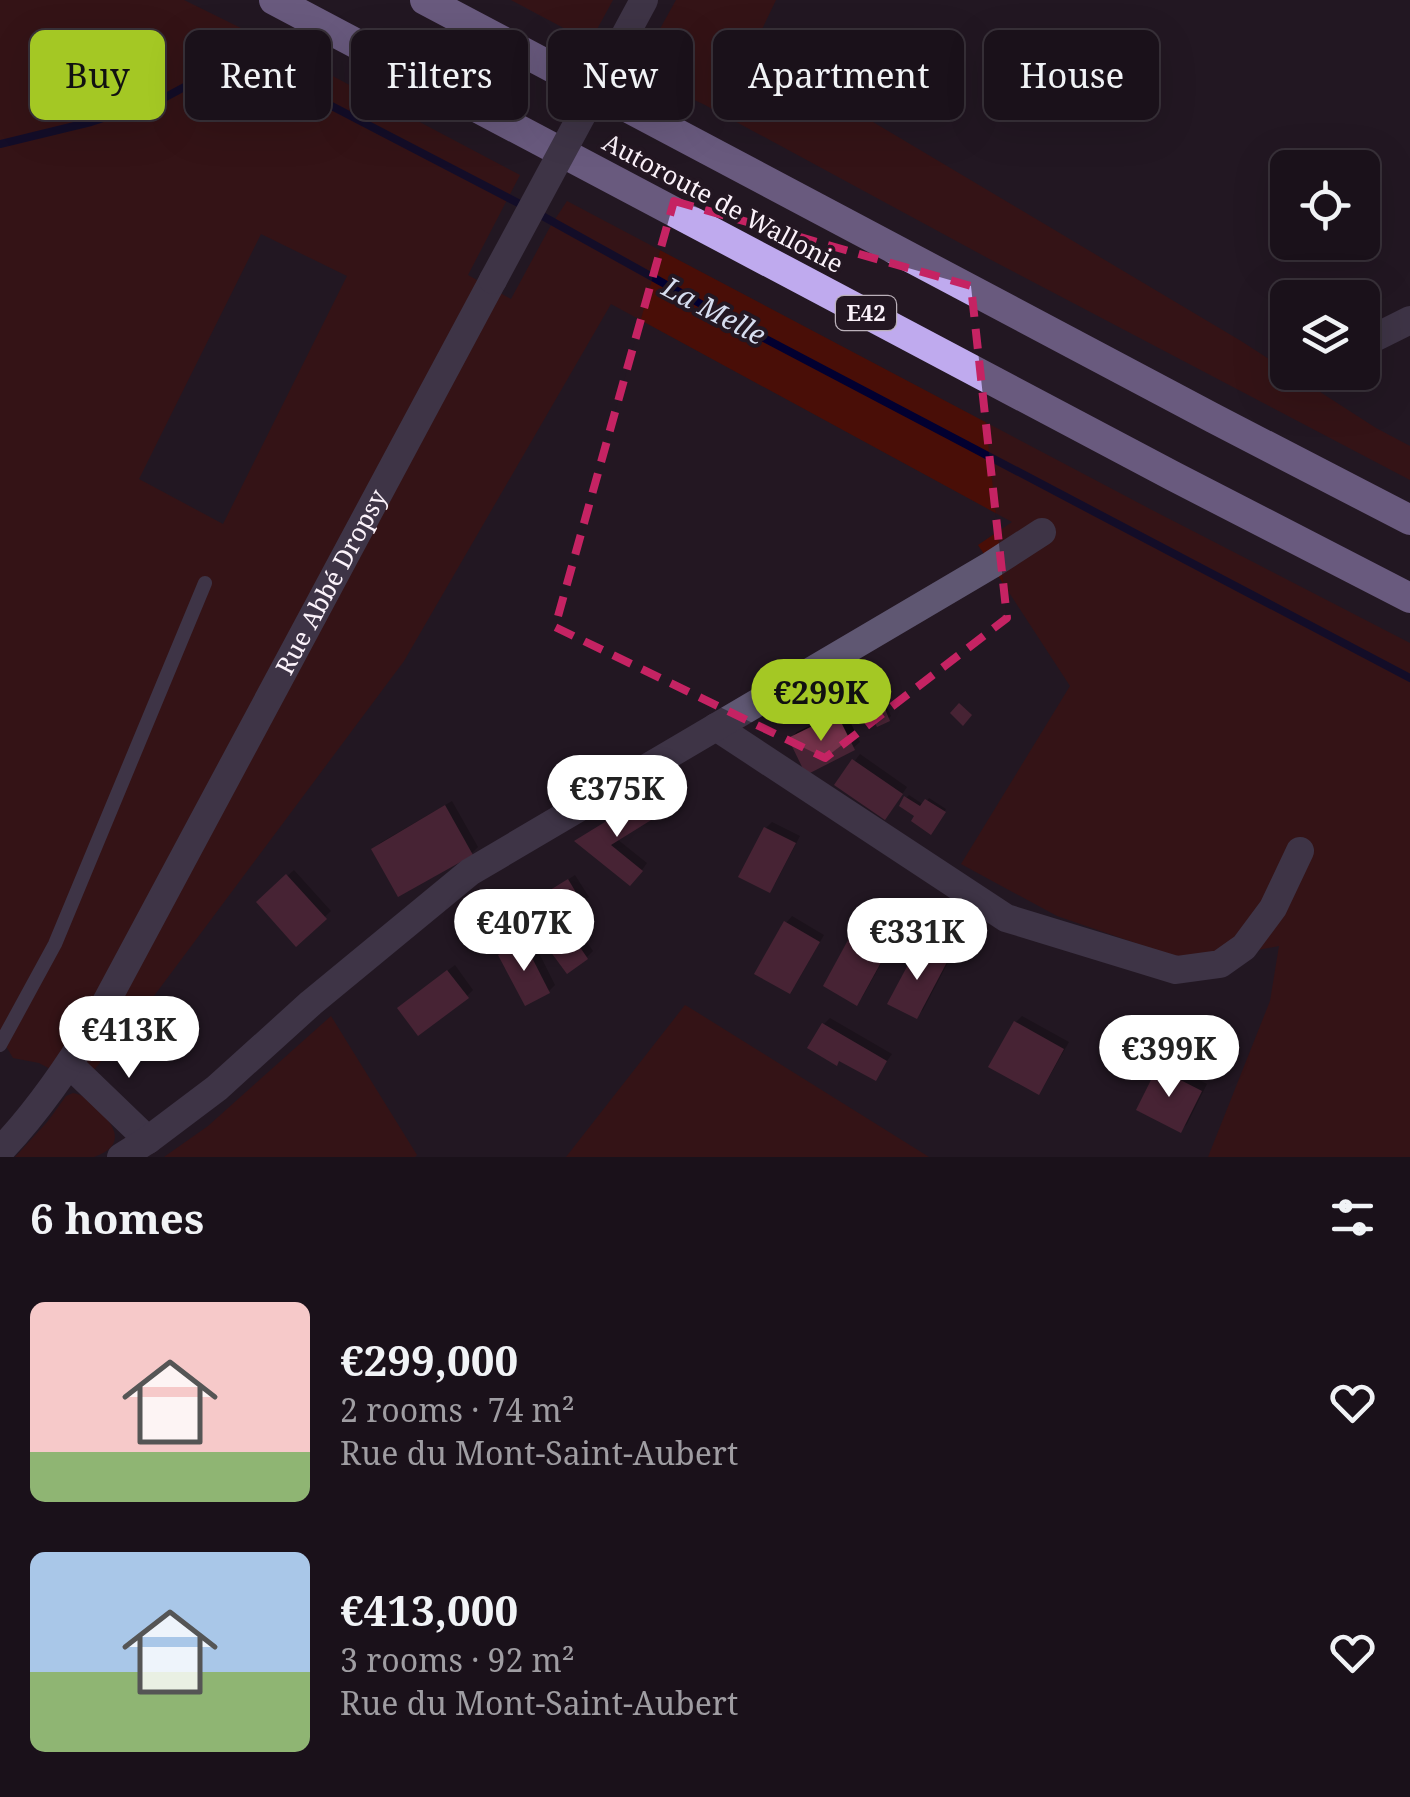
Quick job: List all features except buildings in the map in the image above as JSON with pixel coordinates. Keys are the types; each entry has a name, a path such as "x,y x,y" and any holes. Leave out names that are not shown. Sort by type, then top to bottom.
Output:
{"highway":[{"name":"Autoroute de Wallonie","path":"274,0 1410,598"},
{"name":"Autoroute de Wallonie","path":"426,0 1410,520"}],"street":[{"name":"Rue Abbé Dropsy","path":"0,1151 70,1065 106,1002 644,0"},
{"path":"1380,335 1410,320"},
{"path":"120,1157 217,1088 311,1002 470,872 1042,532"},
{"path":"716,727 1006,918 1176,970 1220,964 1244,947 1273,908 1300,851"},
{"path":"70,1065 148,1140"}],"lane":[{"path":"0,1045 55,944 205,583"}],"highlighted area":[{"path":"674,201 971,286 1007,618 825,758 555,627"}],"shaded area":[{"path":"0,0 184,0 245,30 185,30 185,120 331,120 331,75 351,86 351,120 416,120 520,175 468,275 511,299 567,201 1410,643 1410,1157 1208,1157 1270,1001 1279,946 1216,958 1179,958 1057,916 961,864 1070,686 978,545 1012,522 611,304 404,661 84,1087 39,1063 13,1058 0,1036","holes":["261,234 347,276 223,524 139,479"]},
{"path":"511,0 613,0 597,30 567,30"},
{"path":"676,0 776,0 762,30 713,30 713,109 693,99 693,30 659,30"},
{"path":"733,120 870,120 1270,360 1270,390 1317,390 1410,446 1410,480"},
{"path":"685,1005 695,1011 929,1157 566,1157"},
{"path":"331,1016 415,1157 164,1157 208,1126"},
{"path":"73,1093 90,1101 110,1123 115,1136 111,1147 94,1157 15,1157 66,1096"}],"waterway":[{"name":"La Melle","path":"0,144 91,122 162,99 205,76 238,67 260,71 322,101 524,206"},
{"name":"La Melle","path":"537,213 728,319 1410,678"}]}
